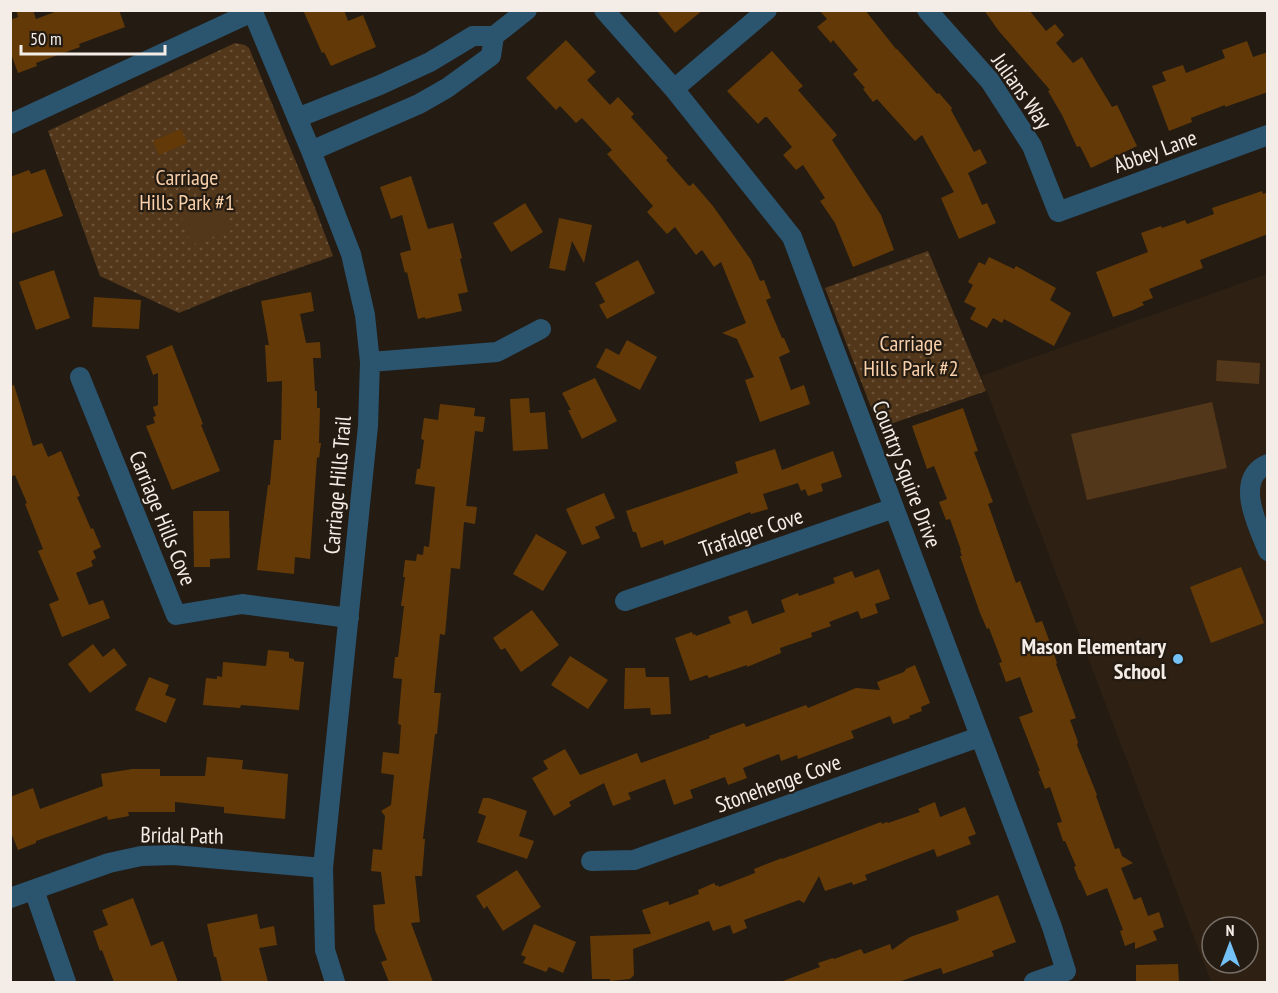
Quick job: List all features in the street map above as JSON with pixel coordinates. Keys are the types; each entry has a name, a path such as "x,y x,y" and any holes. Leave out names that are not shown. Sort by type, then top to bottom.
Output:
{"street":[{"path":"297,118 380,85 429,62 473,36 494,36 527,10"},
{"name":"Country Squire Drive","path":"604,10 674,89 792,237 1052,927 1066,971 1034,982"},
{"path":"674,89 767,10"},
{"name":"Julians Way","path":"927,10 990,81 1026,136 1058,212"},
{"path":"10,124 252,11"},
{"name":"Carriage Hills Trail","path":"252,11 312,151 351,254 365,315 370,362 368,426 323,868 325,950 335,982"},
{"path":"312,151 419,104 447,88 491,56 494,36"},
{"name":"Abbey Lane","path":"1058,212 1268,135"},
{"path":"370,362 497,352 541,329"},
{"name":"Carriage Hills Cove","path":"80,377 176,615 242,604 349,618"},
{"path":"1268,464 1259,468 1249,486 1252,511 1268,551"},
{"name":"Trafalger Cove","path":"625,601 894,508"},
{"name":"Stonehenge Cove","path":"591,861 634,860 979,737"},
{"name":"Bridal Path","path":"10,898 109,863 141,856 174,855 323,868"},
{"path":"34,890 66,982"}],"shaded area":[{"name":"Mason Elementary School","path":"1267,274 1267,982 1211,982 1208,975 1260,975 1260,915 1200,915 1200,953 981,376"}],"green space":[{"name":"Carriage Hills Park #1","path":"235,43 249,48 333,256 227,293 179,313 100,276 48,131"},
{"path":"220,195 232,230 191,245 179,209"},
{"name":"Carriage Hills Park #2","path":"928,251 986,391 879,428 825,288"},
{"path":"1217,360 1260,363 1259,384 1216,381"},
{"path":"1212,402 1227,468 1087,500 1071,434"}],"building":[{"path":"16,10 33,10 36,19 60,10 119,10 125,27 79,44 80,47 36,63 37,66 18,73 10,51 10,20 18,17"},
{"path":"303,10 344,10 348,21 363,15 376,47 331,66 324,52 322,53"},
{"path":"656,10 703,10 675,33"},
{"path":"819,10 865,10 896,49 952,108 974,152 980,149 987,163 968,173 982,205 987,203 996,223 959,239 941,198 954,192 922,135 915,141 877,99 873,102 853,74 858,70 833,40 831,43 817,27 827,19"},
{"path":"984,10 1029,10 1046,31 1055,24 1064,35 1056,43 1073,63 1082,57 1112,107 1117,105 1137,146 1091,168 1080,146 1077,147 1048,91 1050,90 998,30"},
{"path":"566,40 596,72 587,80 610,105 618,97 634,114 631,117 668,158 666,160 688,185 693,183 713,206 751,260 760,281 764,280 771,298 766,300 790,352 779,357 791,390 804,385 810,404 760,422 745,380 754,377 737,339 722,333 746,323 721,262 714,267 702,250 696,255 675,227 667,234 647,212 653,206 607,154 612,150 582,118 576,123 560,106 556,110 526,78"},
{"path":"1247,41 1253,57 1268,52 1268,92 1191,118 1192,122 1169,131 1152,86 1166,81 1162,72 1183,65 1186,73 1225,58 1222,50"},
{"path":"772,51 803,86 798,90 837,135 832,140 881,215 894,250 853,267 835,223 820,201 825,198 803,165 796,170 783,155 792,147 767,117 758,124 727,91"},
{"path":"181,129 187,143 159,155 153,141"},
{"path":"45,169 63,216 10,234 10,177 29,170 31,174"},
{"path":"411,176 428,229 453,223 468,292 458,294 462,311 418,319 400,253 411,250 402,215 391,219 380,187"},
{"path":"1262,191 1263,194 1268,192 1268,234 1200,260 1203,268 1149,289 1153,298 1142,302 1144,305 1113,317 1096,272 1148,252 1141,233 1185,220 1187,224 1214,214 1212,208"},
{"path":"525,203 543,232 511,252 493,223"},
{"path":"559,218 592,225 584,263 572,241 565,271 549,268"},
{"path":"989,257 1014,269 1016,266 1056,288 1050,300 1071,313 1054,346 1004,319 1002,323 993,318 987,328 970,319 976,308 964,302 973,285 968,282 979,262 985,265"},
{"path":"638,260 655,293 607,319 599,305 605,302 595,283"},
{"path":"54,270 70,318 36,330 19,282"},
{"path":"311,292 314,311 300,314 306,343 320,342 321,358 313,358 317,408 320,408 319,443 321,443 319,458 317,457 310,559 295,557 294,574 257,570 268,485 270,485 274,440 281,440 282,381 267,382 265,345 269,345 261,301"},
{"path":"94,297 141,300 139,329 92,327"},
{"path":"627,340 657,357 640,390 596,367 606,348 619,355"},
{"path":"172,345 220,471 172,490 146,426 155,423 153,417 156,416 153,407 158,405 158,373 153,375 146,356"},
{"path":"595,378 617,421 582,439 562,393"},
{"path":"14,385 33,446 42,443 48,457 61,451 80,496 77,497 101,547 93,551 96,558 91,561 93,566 76,573 89,605 103,600 110,618 62,637 49,604 59,600 38,551 43,549 15,475 10,477 10,386"},
{"path":"529,398 530,413 545,412 548,449 513,451 510,399"},
{"path":"440,404 475,408 474,416 485,417 483,432 475,431 466,506 477,507 475,524 464,522 460,569 451,568 445,635 440,634 434,693 441,693 437,734 435,734 423,839 425,839 422,876 415,876 420,922 411,923 433,982 389,982 381,962 387,960 375,930 373,905 385,904 381,872 371,871 373,849 382,850 385,816 381,811 391,805 394,775 381,773 383,752 399,754 401,725 398,724 402,679 393,678 404,606 401,606 405,560 416,561 417,554 423,555 424,546 429,547 435,487 415,484 417,469 420,469 424,440 421,439 424,418 438,420"},
{"path":"963,408 978,451 974,452 993,502 988,504 1016,583 1020,581 1036,623 1042,621 1052,648 1076,718 1070,720 1077,745 1115,849 1119,848 1122,856 1133,863 1121,868 1134,900 1141,897 1148,916 1159,912 1164,927 1153,931 1157,940 1135,949 1135,942 1125,946 1120,931 1123,930 1107,888 1087,896 1079,880 1074,867 1076,866 1057,823 1062,822 1050,787 1045,789 1019,717 1033,712 1020,677 1006,682 999,663 1002,662 989,628 987,629 980,613 950,519 946,520 939,502 947,499 934,466 927,469 912,426"},
{"path":"775,449 782,470 833,451 842,477 821,484 823,491 808,496 805,489 801,491 798,483 763,494 768,509 751,514 750,512 664,545 663,540 641,548 626,511 738,473 735,462"},
{"path":"604,493 615,518 595,527 600,538 582,545 566,509"},
{"path":"193,511 229,511 230,558 210,559 210,567 194,567"},
{"path":"536,534 567,552 543,591 513,574"},
{"path":"1241,567 1264,623 1211,643 1190,587"},
{"path":"879,569 890,599 875,604 878,613 861,619 858,611 829,622 831,626 811,633 812,637 780,648 781,653 747,667 747,665 709,678 707,675 690,681 675,638 692,632 696,636 731,623 728,617 747,610 752,624 785,612 781,600 835,583 833,578 852,571 855,578"},
{"path":"532,610 559,645 521,672 505,648 501,650 493,638"},
{"path":"93,644 103,657 114,648 127,665 90,693 68,664"},
{"path":"268,650 289,652 289,658 304,662 299,710 241,705 240,708 203,705 206,678 222,677 223,662 266,666"},
{"path":"570,656 608,680 588,709 551,685"},
{"path":"915,665 930,703 921,707 922,711 909,716 910,718 893,724 890,716 851,731 854,738 798,759 797,755 781,761 779,754 743,768 747,778 728,785 725,777 690,790 693,798 674,805 665,779 628,793 631,799 613,806 604,783 569,802 571,806 554,816 532,778 548,769 543,761 565,749 580,775 637,753 641,763 744,723 746,727 806,705 808,708 856,688 880,690 877,682 904,672"},
{"path":"625,668 645,668 646,677 669,677 671,714 651,715 650,708 624,709"},
{"path":"149,677 169,685 165,695 176,699 166,723 135,710"},
{"path":"207,757 243,760 242,769 288,774 285,819 224,813 224,807 175,802 175,812 128,812 129,816 108,820 107,816 36,841 18,850 10,830 10,797 33,788 40,809 103,786 101,774 132,769 160,769 160,776 205,776"},
{"path":"483,798 527,811 519,836 534,841 527,859 477,842 486,816 478,813"},
{"path":"935,802 940,817 965,807 976,834 968,837 971,844 937,857 934,849 865,875 867,880 853,885 852,882 825,891 819,876 804,903 799,900 744,920 747,928 733,934 730,925 713,931 709,921 633,949 634,975 630,979 610,981 610,979 592,979 590,936 651,934 642,910 668,901 669,905 699,894 698,890 714,883 719,887 755,873 754,869 881,822 882,824 888,823 920,812 918,809"},
{"path":"517,870 541,907 503,931 487,906 484,909 476,896"},
{"path":"998,895 1016,942 992,951 994,956 943,974 941,968 898,982 783,982 820,967 818,963 861,949 864,954 890,944 892,950 910,937 957,921 959,919 956,911"},
{"path":"133,898 151,946 163,941 178,982 114,982 93,931 108,925 102,910"},
{"path":"257,914 260,929 274,926 277,945 259,948 268,982 222,982 207,924"},
{"path":"534,924 576,942 563,973 549,967 546,972 523,963 526,957 521,955"},
{"path":"1178,964 1179,982 1136,982 1136,965"}],"place":[{"name":"Mason Elementary School","path":"1178,659"}]}
